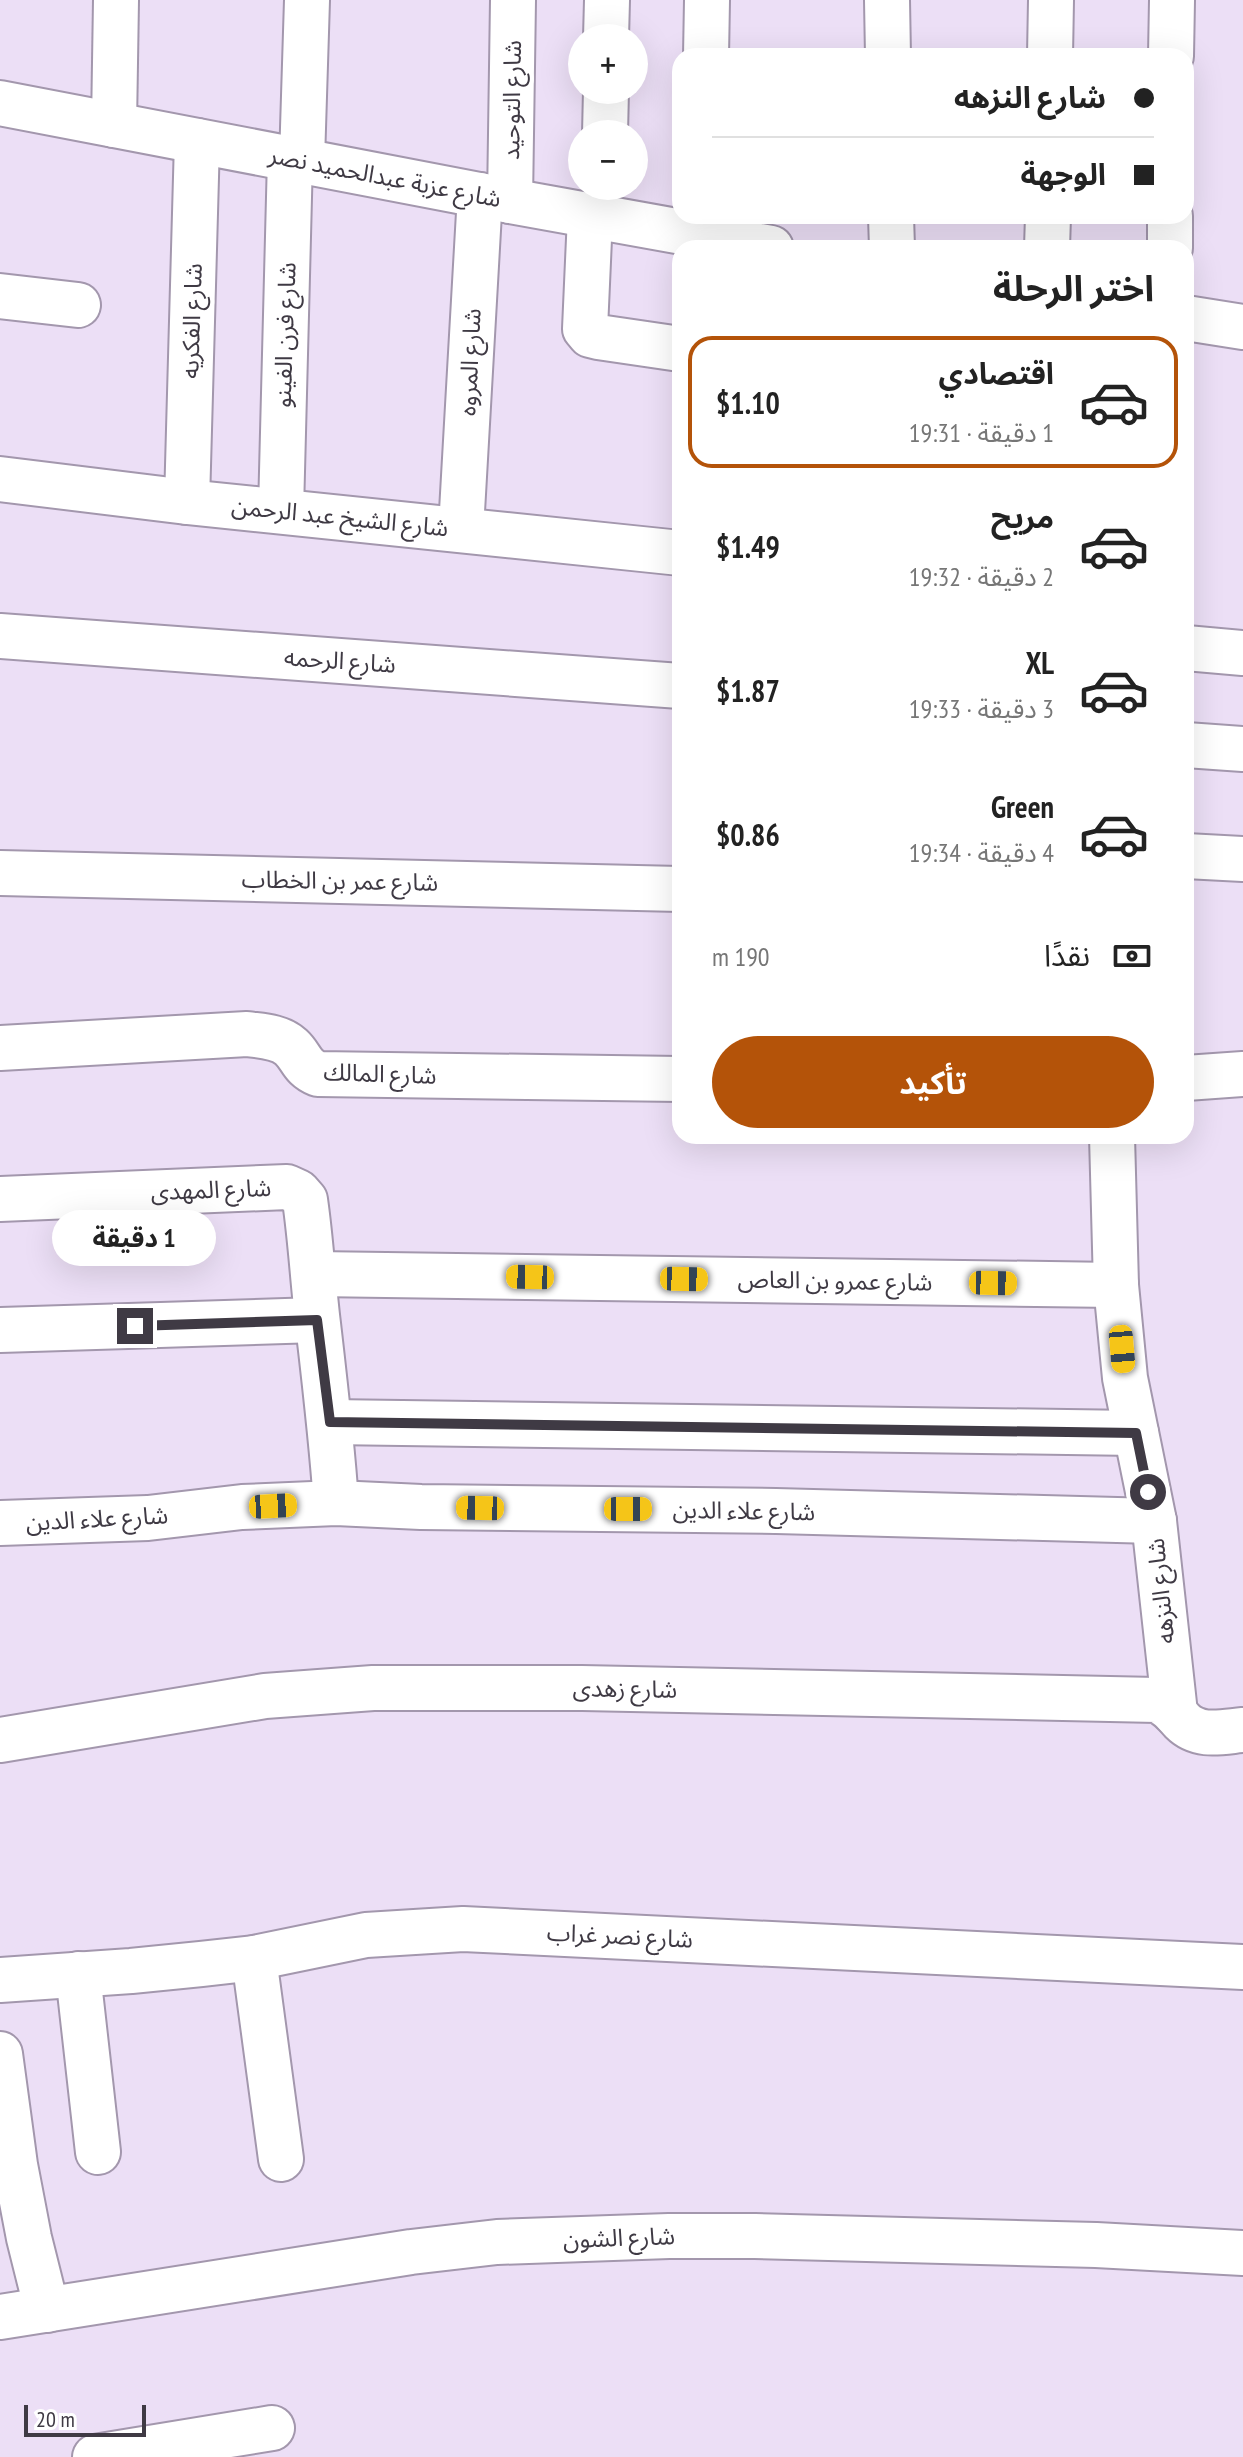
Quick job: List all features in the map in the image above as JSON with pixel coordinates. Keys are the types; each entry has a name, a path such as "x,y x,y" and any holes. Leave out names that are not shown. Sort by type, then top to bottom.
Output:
{"street":[{"path":"114,125 116,0"},
{"name":"شارع فرن الفينو","path":"281,511 296,159 307,0"},
{"name":"شارع التوحيد","path":"495,198 513,0"},
{"path":"606,24 607,0"},
{"path":"706,48 707,0"},
{"path":"887,0 888,48"},
{"path":"1050,48 1051,0"},
{"path":"1171,48 1172,0"},
{"name":"شارع عزبة عبدالحميد نصر","path":"0,103 495,198 600,206 672,220"},
{"name":"شارع الفكريه","path":"187,502 197,141"},
{"name":"شارع المروه","path":"461,529 495,198"},
{"path":"600,206 585,329 590,335 598,337 672,348"},
{"name":"شارع عزبة عبدالحميد نصر","path":"706,226 747,240"},
{"path":"0,296 78,305"},
{"path":"1194,319 1243,327"},
{"name":"شارع الشيخ عبد الرحمن","path":"0,479 187,502 672,552"},
{"name":"شارع الرحمه","path":"0,636 672,685"},
{"path":"1194,649 1243,653"},
{"path":"1194,746 1243,749"},
{"path":"1194,856 1243,859"},
{"name":"شارع عمر بن الخطاب","path":"0,873 672,889"},
{"name":"شارع المالك","path":"0,1048 247,1034 273,1037 291,1047 308,1070 318,1074 672,1079"},
{"path":"1194,1077 1243,1074"},
{"name":"شارع النزهه","path":"1112,1144 1116,1285 1125,1378 1154,1521 1175,1713"},
{"name":"شارع المهدى","path":"0,1199 287,1187 298,1192 305,1200 315,1274 336,1503"},
{"name":"شارع عمرو بن العاص","path":"315,1274 1116,1285"},
{"path":"0,1330 317,1320"},
{"path":"330,1422 1136,1433"},
{"name":"شارع علاء الدين","path":"0,1523 148,1518 242,1507 336,1503 1154,1521"},
{"name":"شارع زهدى","path":"0,1740 265,1696 373,1688 582,1688 1157,1700 1166,1704 1196,1731 1243,1730"},
{"name":"شارع نصر غراب","path":"0,1980 254,1958 366,1935 463,1929 1243,1967"},
{"path":"254,1958 281,2159"},
{"path":"78,1974 98,2152"},
{"path":"0,2054 18,2179 47,2310"},
{"name":"شارع الشون","path":"0,2317 411,2252 525,2241 755,2236 1096,2245 1243,2253"},
{"path":"95,2457 272,2428"}],"route":[{"path":"135,1326 317,1320 330,1422 1136,1433 1148,1492"}]}
